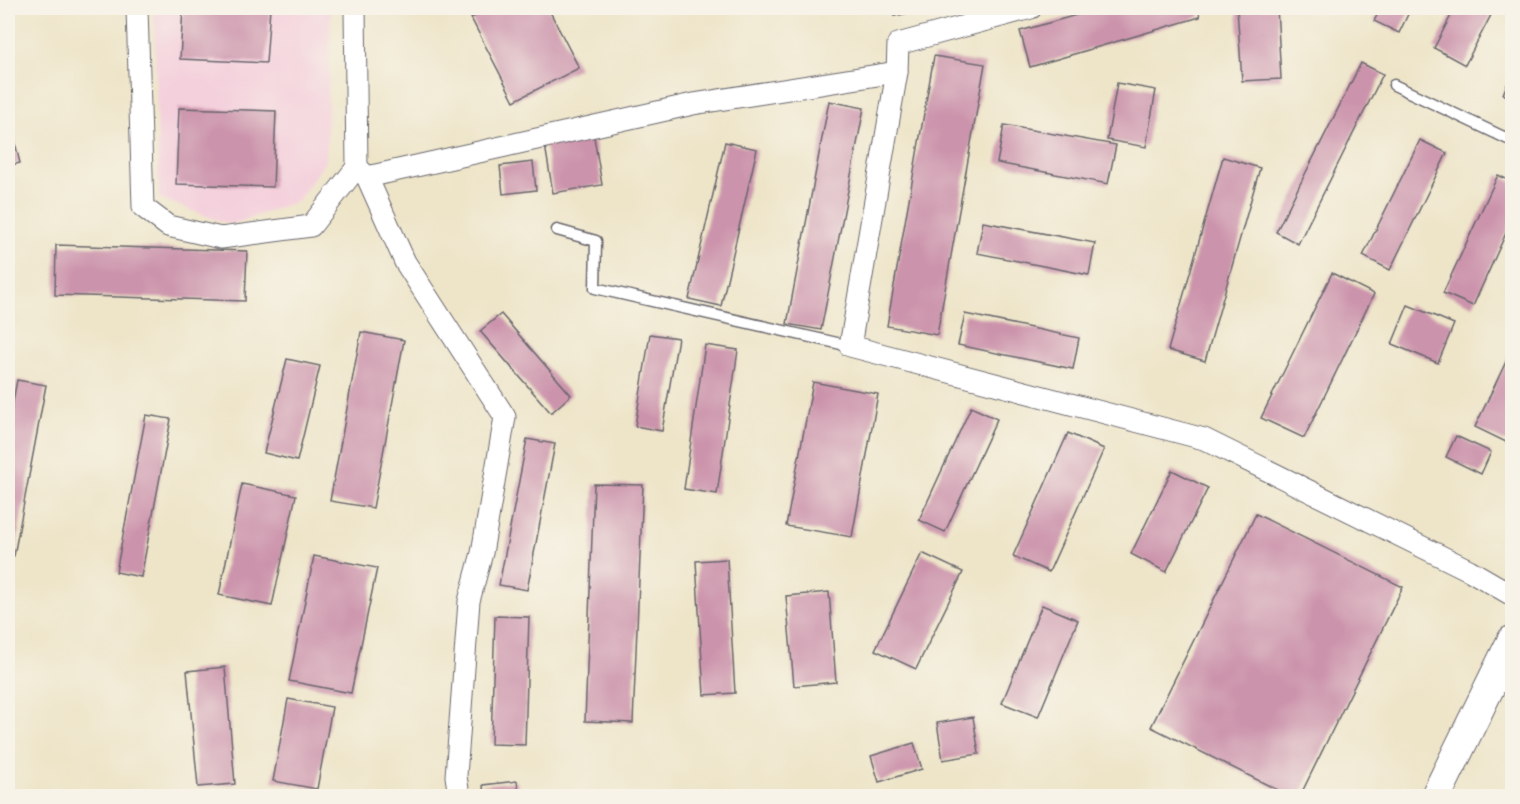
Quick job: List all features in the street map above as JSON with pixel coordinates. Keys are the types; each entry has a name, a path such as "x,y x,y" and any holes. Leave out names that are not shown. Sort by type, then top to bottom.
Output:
{"main road":[{"path":"1436,796 1512,641"}],"street":[{"path":"137,8 143,207 168,226 221,238 312,226 362,172 693,104 897,72"},
{"path":"355,8 362,172 405,262 505,417 482,554 469,602 456,776 459,796"},
{"path":"1031,8 898,44 897,72 850,346 1204,439 1469,570 1512,595"}],"lane":[{"path":"1394,85 1512,141"},
{"path":"557,230 596,241 595,288 850,346"}],"shaded area":[{"path":"154,8 331,8 326,160 298,201 230,225 159,198"}],"building":[{"path":"183,8 270,8 266,63 180,59"},
{"path":"490,8 548,8 579,68 514,101 471,18"},
{"path":"893,8 927,8 927,9 894,16"},
{"path":"1101,8 1198,8 1200,17 1030,67 1020,31"},
{"path":"1237,8 1277,8 1281,79 1242,81"},
{"path":"1381,8 1411,8 1399,33 1374,21"},
{"path":"1455,8 1476,8 1491,15 1465,65 1434,48"},
{"path":"934,56 985,64 937,335 887,326"},
{"path":"1361,63 1383,74 1298,244 1276,232"},
{"path":"1512,74 1512,99 1503,94"},
{"path":"1117,83 1156,90 1146,147 1107,140"},
{"path":"829,101 864,108 821,330 787,324"},
{"path":"179,108 276,111 273,187 176,184"},
{"path":"8,115 20,163 8,166"},
{"path":"1004,125 1116,145 1108,184 997,163"},
{"path":"594,137 602,185 553,193 545,145"},
{"path":"1420,140 1447,153 1390,270 1363,256"},
{"path":"725,142 757,149 721,306 689,299"},
{"path":"1223,157 1260,168 1205,361 1168,350"},
{"path":"533,162 536,190 503,194 500,166"},
{"path":"1498,175 1512,182 1512,220 1473,306 1443,293"},
{"path":"983,222 1095,243 1089,275 977,253"},
{"path":"56,245 247,251 245,301 55,295"},
{"path":"1332,273 1374,294 1304,438 1261,418"},
{"path":"1408,305 1454,324 1438,363 1392,344"},
{"path":"501,314 571,395 551,413 480,331"},
{"path":"965,314 1079,338 1073,369 958,345"},
{"path":"361,332 404,340 373,508 330,501"},
{"path":"650,334 678,338 662,431 635,426"},
{"path":"705,345 738,350 717,494 684,489"},
{"path":"1512,349 1512,439 1510,444 1475,427"},
{"path":"287,359 320,366 297,461 264,453"},
{"path":"17,380 46,385 14,556 8,555 8,428"},
{"path":"813,382 878,394 852,537 786,526"},
{"path":"971,407 997,419 945,532 919,520"},
{"path":"146,415 171,419 141,577 116,572"},
{"path":"1068,433 1104,449 1049,572 1013,556"},
{"path":"1456,436 1491,452 1481,474 1446,457"},
{"path":"527,439 555,444 527,590 499,585"},
{"path":"1172,470 1208,488 1166,572 1131,554"},
{"path":"242,484 296,495 272,606 219,595"},
{"path":"594,484 643,485 633,723 585,721"},
{"path":"1256,514 1403,587 1300,796 1290,796 1151,727"},
{"path":"922,553 963,572 916,669 875,650"},
{"path":"314,556 377,568 351,693 289,681"},
{"path":"727,559 735,693 704,695 696,561"},
{"path":"829,592 836,682 794,686 786,596"},
{"path":"1042,605 1078,620 1038,717 1002,703"},
{"path":"495,616 529,617 525,745 491,744"},
{"path":"225,667 235,784 198,787 187,671"},
{"path":"288,699 332,707 317,789 273,781"},
{"path":"973,717 979,754 943,760 937,723"},
{"path":"914,743 922,769 879,782 871,756"},
{"path":"517,781 519,796 484,796 483,785"}]}
